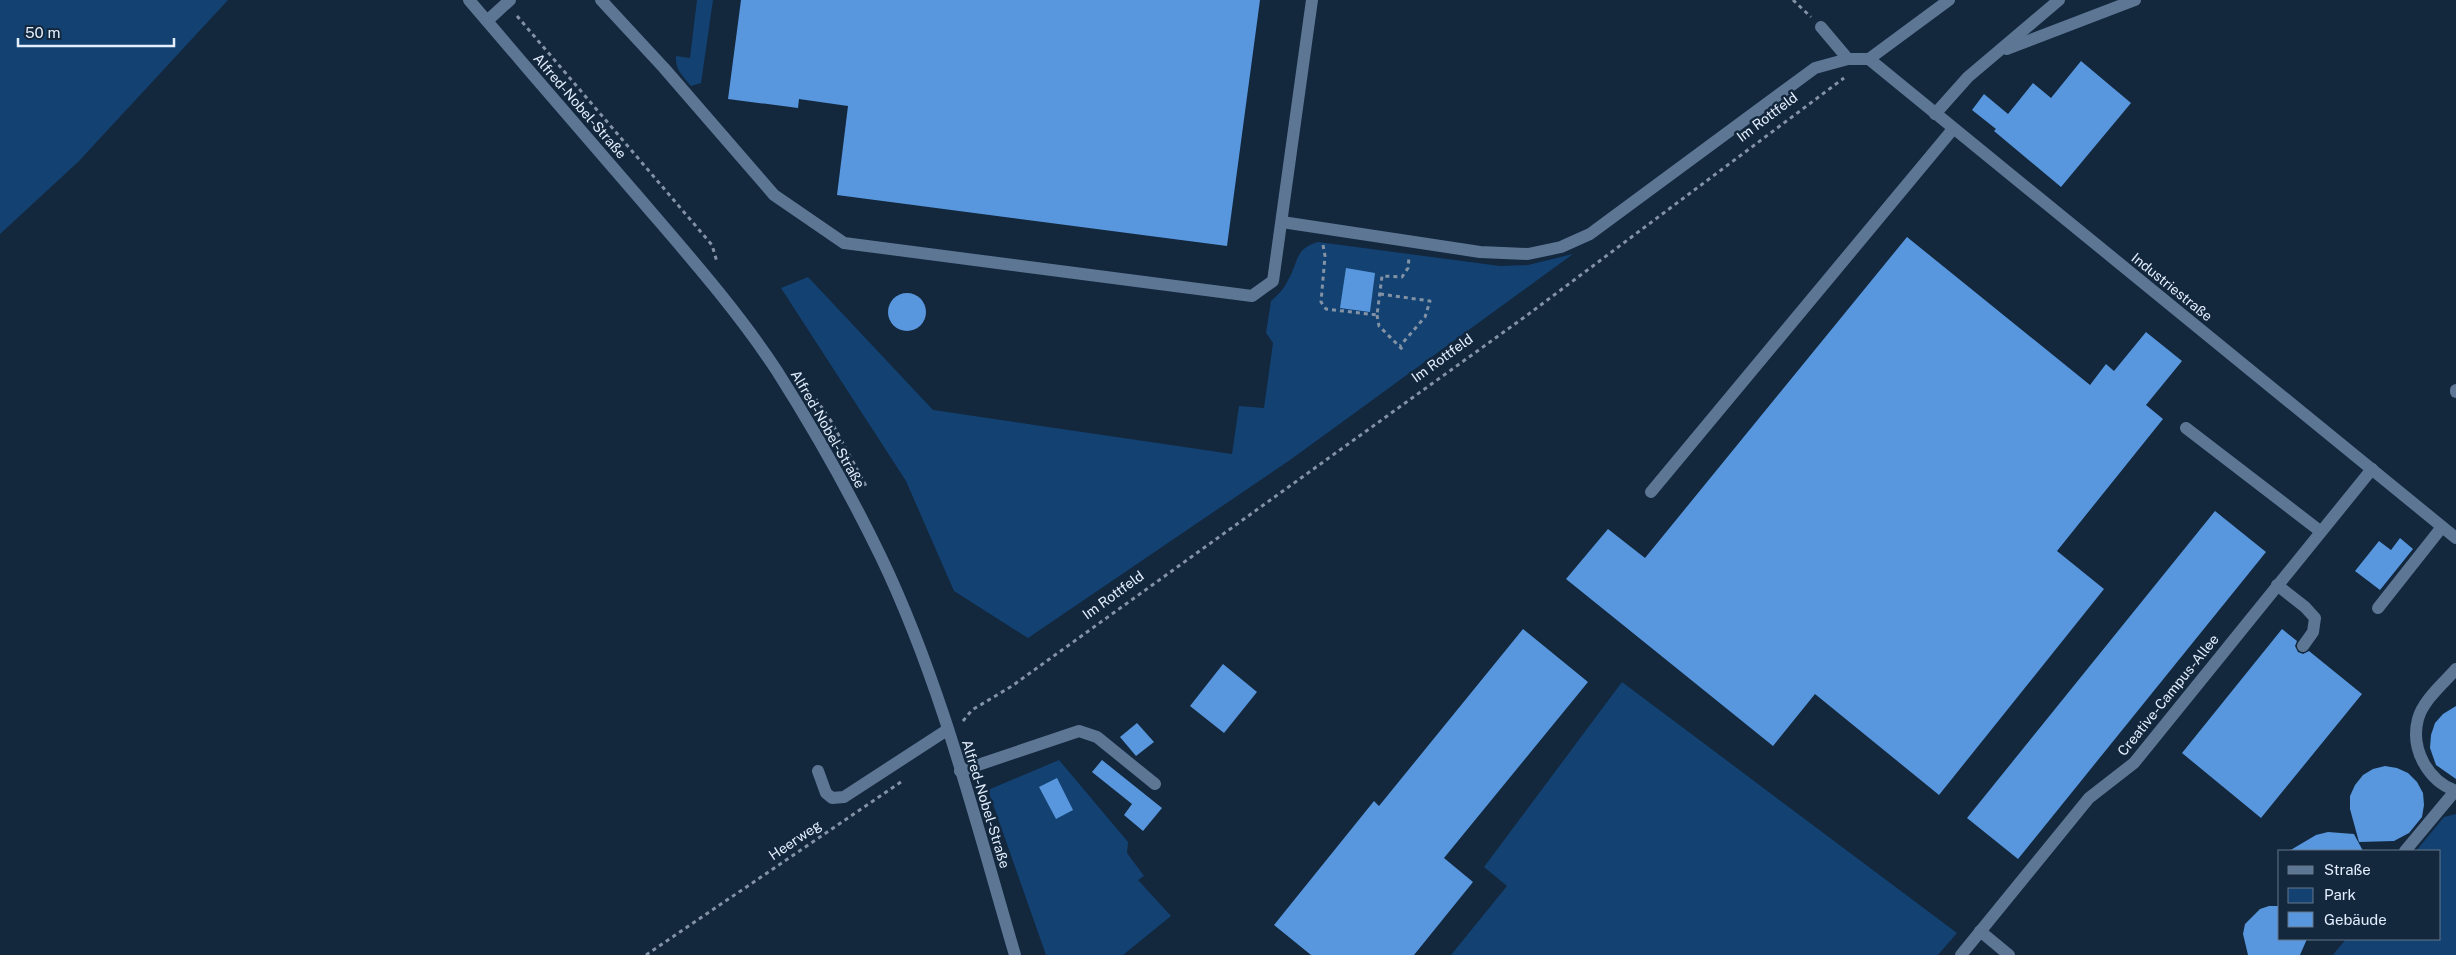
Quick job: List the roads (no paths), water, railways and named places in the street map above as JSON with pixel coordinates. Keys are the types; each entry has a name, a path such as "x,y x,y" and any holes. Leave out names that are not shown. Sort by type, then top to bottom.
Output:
{"street":[{"name":"Alfred-Nobel-Straße","path":"469,0 698,267 776,370 848,492 882,557 909,619 948,733 1016,955"},
{"path":"487,21 510,0"},
{"path":"601,0 664,68 774,194 844,243 1252,296 1273,282 1312,0"},
{"path":"1282,222 1480,252 1528,254 1561,247 1590,234 1815,68 1848,59 1869,59 1949,0"},
{"path":"1935,114 1968,77 2059,0"},
{"path":"1997,53 2135,0"},
{"path":"1821,27 1848,59"},
{"name":"Industriestraße","path":"1869,59 1952,129 2456,538"},
{"path":"1651,492 1952,129"},
{"path":"2186,428 2320,531"},
{"name":"Creative-Campus-Allee","path":"1961,955 2089,798 2134,764 2276,585 2372,469"},
{"path":"2378,608 2442,527"},
{"path":"2276,585 2305,607 2315,618 2313,632 2303,646"},
{"path":"2406,850 2455,791 2433,778 2418,754 2418,719 2431,698 2456,669"},
{"path":"960,771 1079,731 1097,737 1155,784"},
{"path":"818,771 826,793 832,798 844,797 948,733"},
{"path":"1980,931 2009,955"}]}
